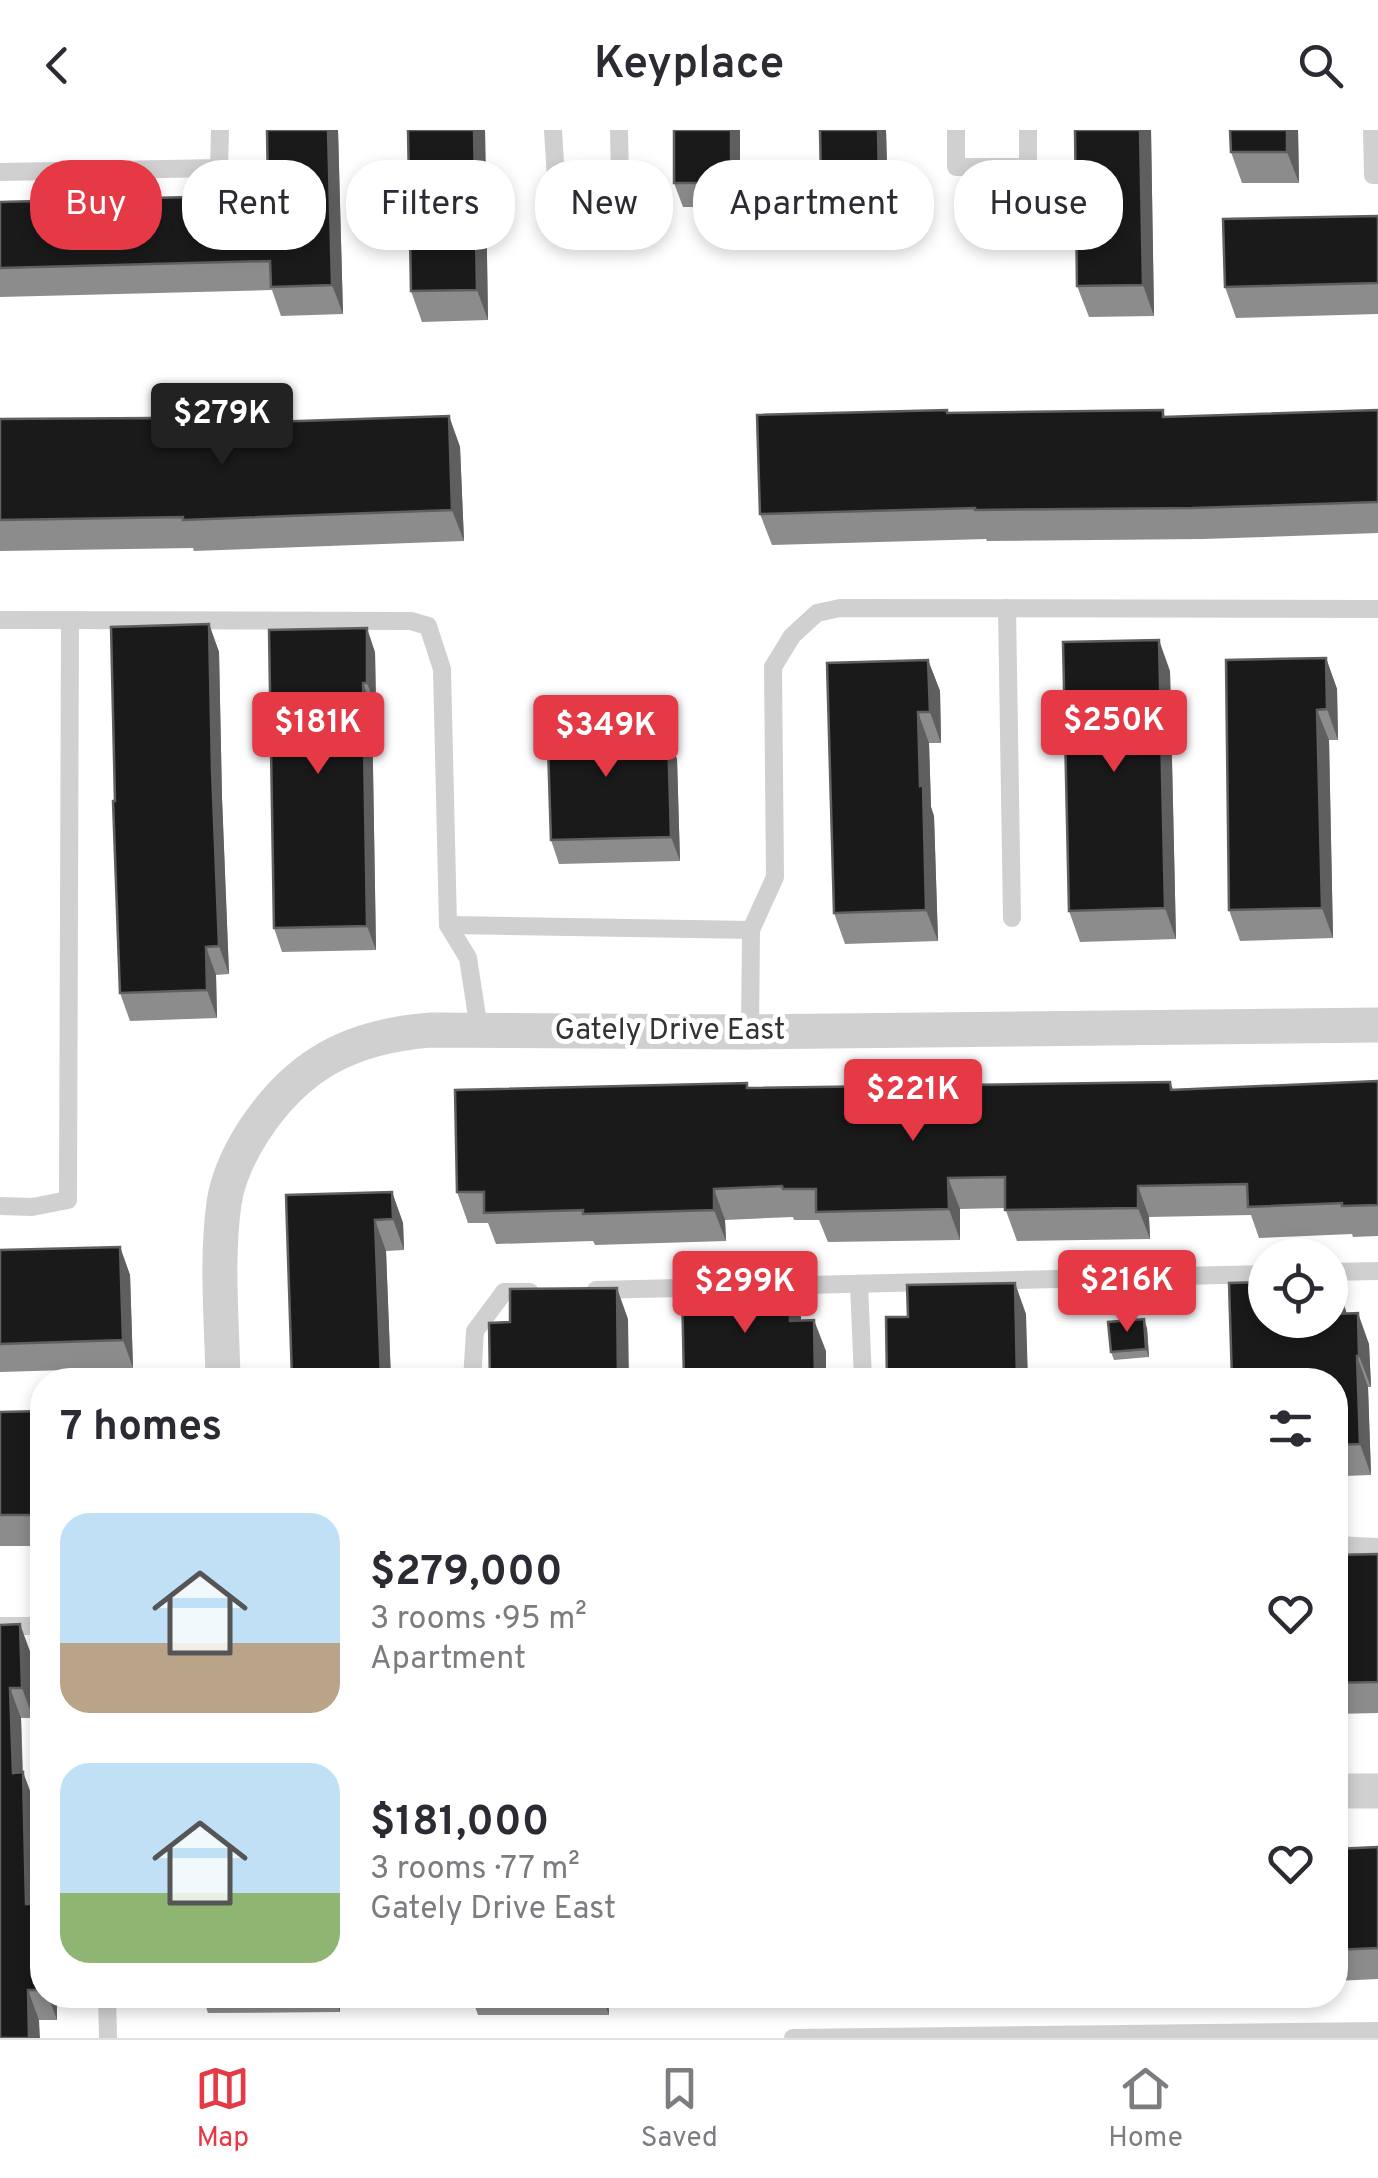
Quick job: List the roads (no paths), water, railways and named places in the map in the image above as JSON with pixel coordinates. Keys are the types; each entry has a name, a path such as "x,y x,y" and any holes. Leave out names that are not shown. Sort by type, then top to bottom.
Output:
{"street":[{"name":"Gately Drive East","path":"223,1368 220,1247 224,1201 241,1150 270,1106 308,1070 354,1045 405,1032 478,1029 750,1032 1378,1025"},
{"path":"1348,1791 1378,1791"}],"lane":[{"path":"0,172 219,168 220,130"},
{"path":"553,130 556,179 620,178 620,130"},
{"path":"956,130 956,167 1028,167 1028,130"},
{"path":"1372,130 1373,175 1378,175"},
{"path":"750,1032 750,930 775,877 773,667 792,636 817,614 840,608 1378,609"},
{"path":"1007,608 1012,918"},
{"path":"0,620 410,621 428,626 442,669 448,926 468,958 478,1029"},
{"path":"0,1206 68,1200 70,620"},
{"path":"448,926 750,930"},
{"path":"1348,1272 1378,1271"},
{"path":"582,1290 1248,1274"},
{"path":"859,1284 862,1368"},
{"path":"473,1368 475,1331 504,1292 543,1291"},
{"path":"1348,1546 1378,1547"},
{"path":"0,1626 30,1626"},
{"path":"107,2008 108,2038"},
{"path":"793,2038 1343,2034 1378,2030"}]}
